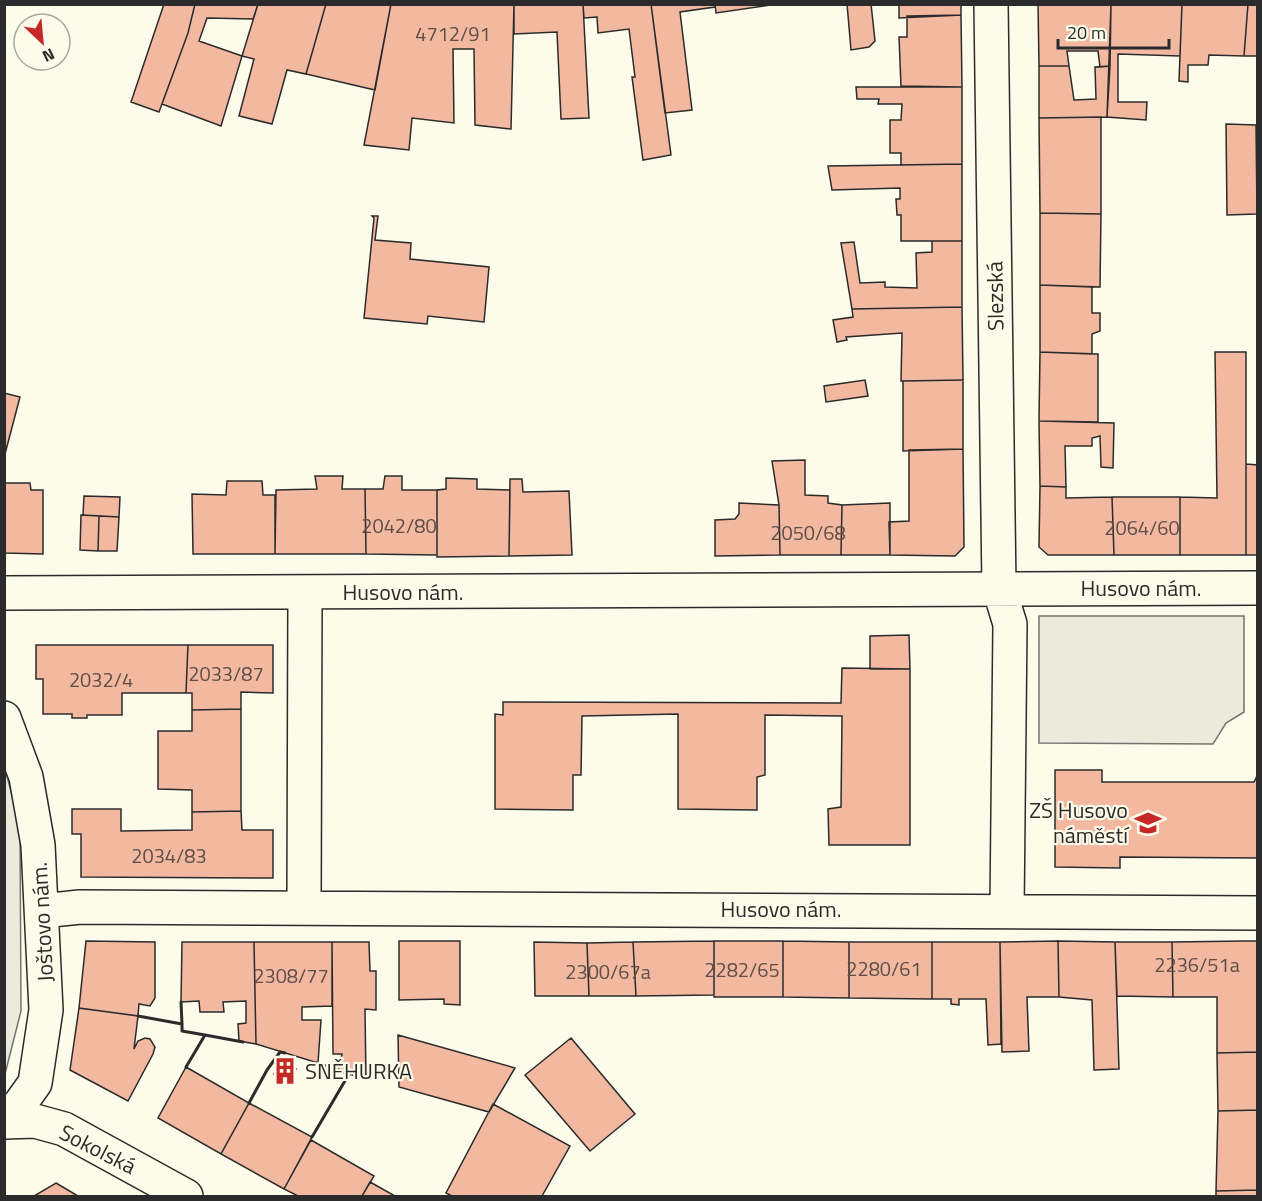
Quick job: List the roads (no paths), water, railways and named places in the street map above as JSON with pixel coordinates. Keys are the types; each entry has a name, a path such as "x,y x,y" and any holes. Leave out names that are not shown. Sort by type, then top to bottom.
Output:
{"street":[{"name":"Slezská","path":"991,4 999,588 1010,624 1007,910"},
{"name":"Husovo nám.","path":"9,592 1257,588"},
{"path":"304,907 305,592"},
{"name":"Joštovo nám.","path":"4,718 26,777 38,846 46,1010 38,1071 34,1083 20,1104 4,1120"},
{"name":"Husovo nám.","path":"42,911 80,907 304,907 1257,913"},
{"name":"Sokolská","path":"4,1120 35,1120 64,1129 186,1197"}],"place":[{"name":"ZŠ Husovo náměstí","path":"1148,823"},
{"name":"SNĚHURKA","path":"285,1071"}]}
